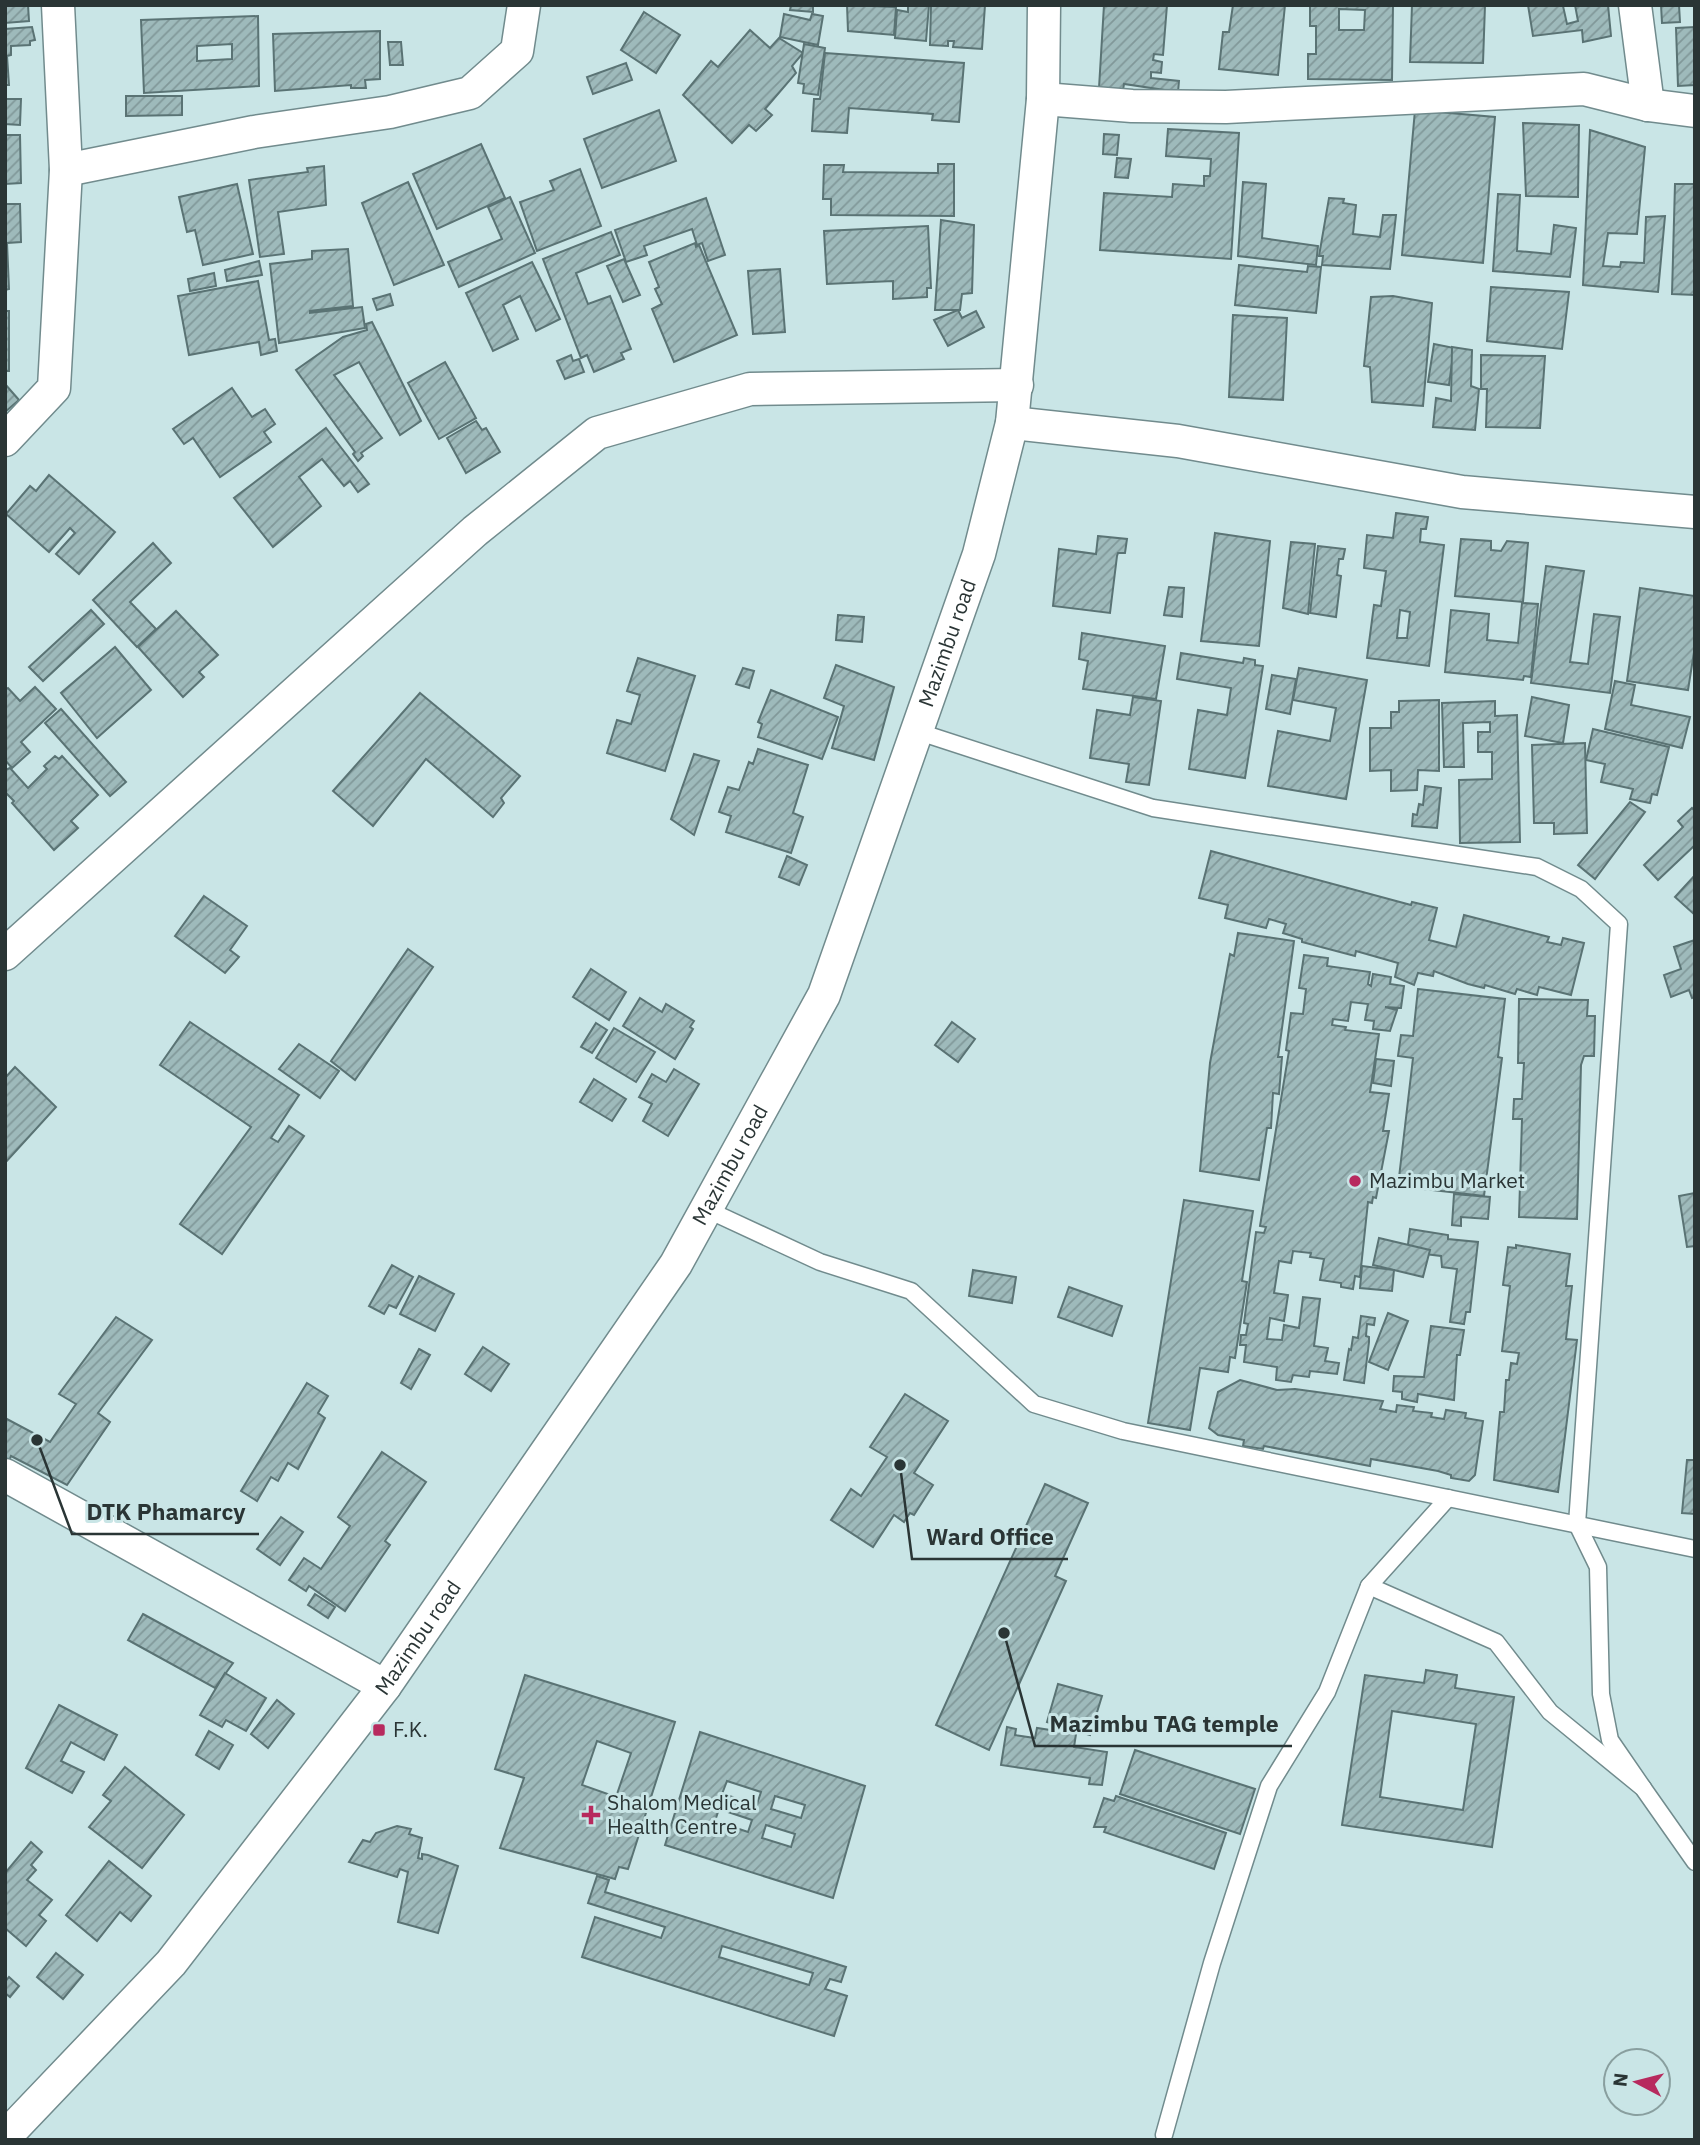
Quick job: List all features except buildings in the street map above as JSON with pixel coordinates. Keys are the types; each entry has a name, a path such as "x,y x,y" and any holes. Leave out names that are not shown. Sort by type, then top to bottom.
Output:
{"street":[{"path":"5,440 54,388 66,170 58,5"},
{"path":"66,170 254,132 390,112 470,93 517,51 524,5"},
{"name":"Mazimbu road","path":"5,2137 171,1963 385,1686 669,1275 708,1210 824,995 979,554 1012,423 1043,99 1044,5"},
{"path":"1634,5 1648,105"},
{"path":"1043,99 1132,106 1226,107 1584,89 1648,105 1695,111"},
{"path":"5,954 475,531 597,433 750,389 1017,385"},
{"path":"1012,423 1178,441 1462,492 1695,513"},
{"path":"5,1475 385,1686"}],"lane":[{"path":"916,731 1153,808 1537,866 1581,889 1619,925 1577,1524 1598,1567 1601,1694 1610,1740 1695,1862"},
{"path":"708,1210 820,1262 911,1290 1034,1404 1123,1431 1695,1549"},
{"path":"1164,2135 1212,1963 1269,1786 1327,1692 1369,1586 1448,1498"},
{"path":"1369,1586 1496,1642 1550,1712 1643,1788"}],"place":[{"name":"Mazimbu Market","path":"1355,1181"},
{"name":"DTK Phamarcy","path":"37,1440"},
{"name":"Ward Office","path":"900,1465"},
{"name":"Mazimbu TAG temple","path":"1004,1633"},
{"name":"F.K.","path":"379,1730"},
{"name":"Shalom Medical Health Centre","path":"591,1815"}]}
